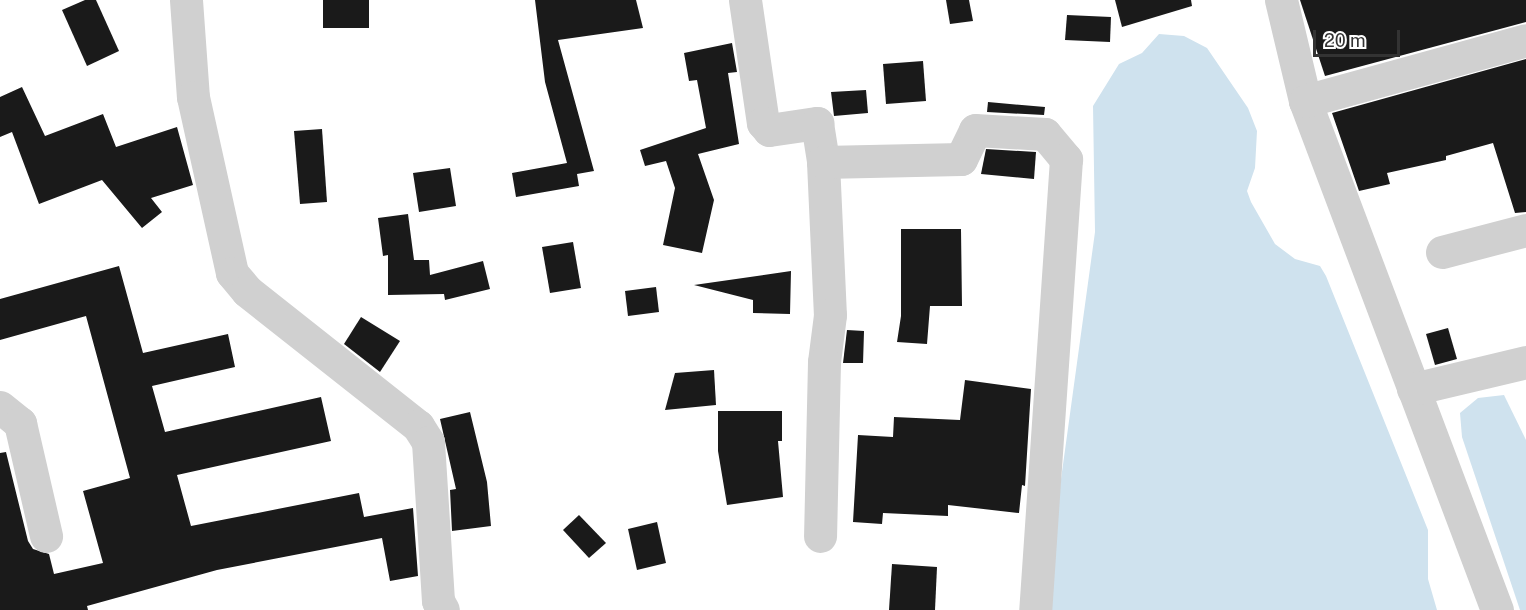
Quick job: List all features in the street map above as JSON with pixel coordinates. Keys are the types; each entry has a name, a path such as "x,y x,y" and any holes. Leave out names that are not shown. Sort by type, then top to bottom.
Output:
{"street":[{"path":"186,0 194,97 232,273 246,291 418,426 428,442 438,601 443,610"},
{"path":"745,0 763,123 769,130 817,123 824,162 830,315 824,362 820,536"},
{"path":"1281,0 1305,101 1497,610"},
{"path":"1305,101 1526,40"},
{"path":"824,162 961,159 975,130 1045,134 1066,159 1035,610"},
{"path":"1442,252 1526,230"},
{"path":"1413,389 1526,362"},
{"path":"0,407 20,423 46,536"}],"water":[{"path":"1159,34 1184,36 1207,48 1248,108 1257,131 1255,168 1247,191 1251,202 1275,244 1295,259 1320,266 1326,276 1428,530 1428,579 1437,610 1043,610 1095,232 1093,106 1119,64 1142,53"},
{"path":"1504,395 1526,440 1526,610 1520,610 1462,437 1460,413 1478,398"}],"building":[{"path":"85,0 96,0 119,51 87,66 62,10"},
{"path":"323,0 369,0 369,28 323,28"},
{"path":"535,0 636,0 643,28 558,40 594,171 577,174 579,186 516,197 512,173 567,163 545,82"},
{"path":"946,0 969,0 973,21 950,24"},
{"path":"1115,0 1191,0 1192,6 1122,27"},
{"path":"1300,0 1526,0 1526,22 1325,76"},
{"path":"1067,15 1111,17 1110,42 1065,40"},
{"path":"732,43 737,72 728,73 739,144 698,154 714,200 702,253 663,245 675,188 666,161 645,166 640,150 706,128 697,80 689,81 684,53"},
{"path":"1526,59 1526,212 1515,213 1493,143 1446,156 1446,160 1387,173 1390,184 1359,191 1332,113"},
{"path":"923,61 926,101 886,104 883,64"},
{"path":"22,87 45,136 103,114 116,147 177,127 193,185 151,198 162,212 142,228 102,180 39,204 12,132 0,137 0,97"},
{"path":"866,90 868,113 834,116 831,92"},
{"path":"988,102 1045,107 1044,115 987,112"},
{"path":"322,129 327,202 300,204 294,131"},
{"path":"986,149 1036,152 1034,179 981,174"},
{"path":"450,168 456,206 419,212 413,173"},
{"path":"408,214 414,260 429,260 430,275 483,261 490,289 445,300 444,294 388,295 388,255 383,256 378,218"},
{"path":"901,229 961,229 962,306 930,306 927,344 897,342 901,316"},
{"path":"573,242 581,288 550,293 542,247"},
{"path":"119,266 143,353 228,334 235,367 152,386 165,432 321,397 331,441 177,475 191,526 359,493 364,517 413,508 418,576 390,581 382,538 217,570 87,606 88,610 0,610 0,453 6,452 28,541 33,549 49,554 54,574 103,563 83,491 130,478 86,316 0,340 0,299"},
{"path":"791,271 790,314 753,313 753,300 694,285"},
{"path":"656,287 659,312 628,316 625,291"},
{"path":"361,317 400,341 380,372 344,344"},
{"path":"1448,328 1457,359 1435,365 1426,334"},
{"path":"847,330 864,331 863,363 843,363"},
{"path":"714,370 716,405 665,410 675,373"},
{"path":"965,380 1031,389 1025,486 1022,485 1019,513 948,505 948,516 883,513 882,524 853,522 858,435 893,437 894,417 960,420"},
{"path":"718,411 782,411 782,441 778,441 783,497 727,505 718,451"},
{"path":"470,412 487,482 491,526 452,531 450,490 456,489 440,419"},
{"path":"579,515 606,543 589,558 563,530"},
{"path":"657,522 666,563 637,570 628,529"},
{"path":"892,564 937,567 935,610 889,610"}]}
